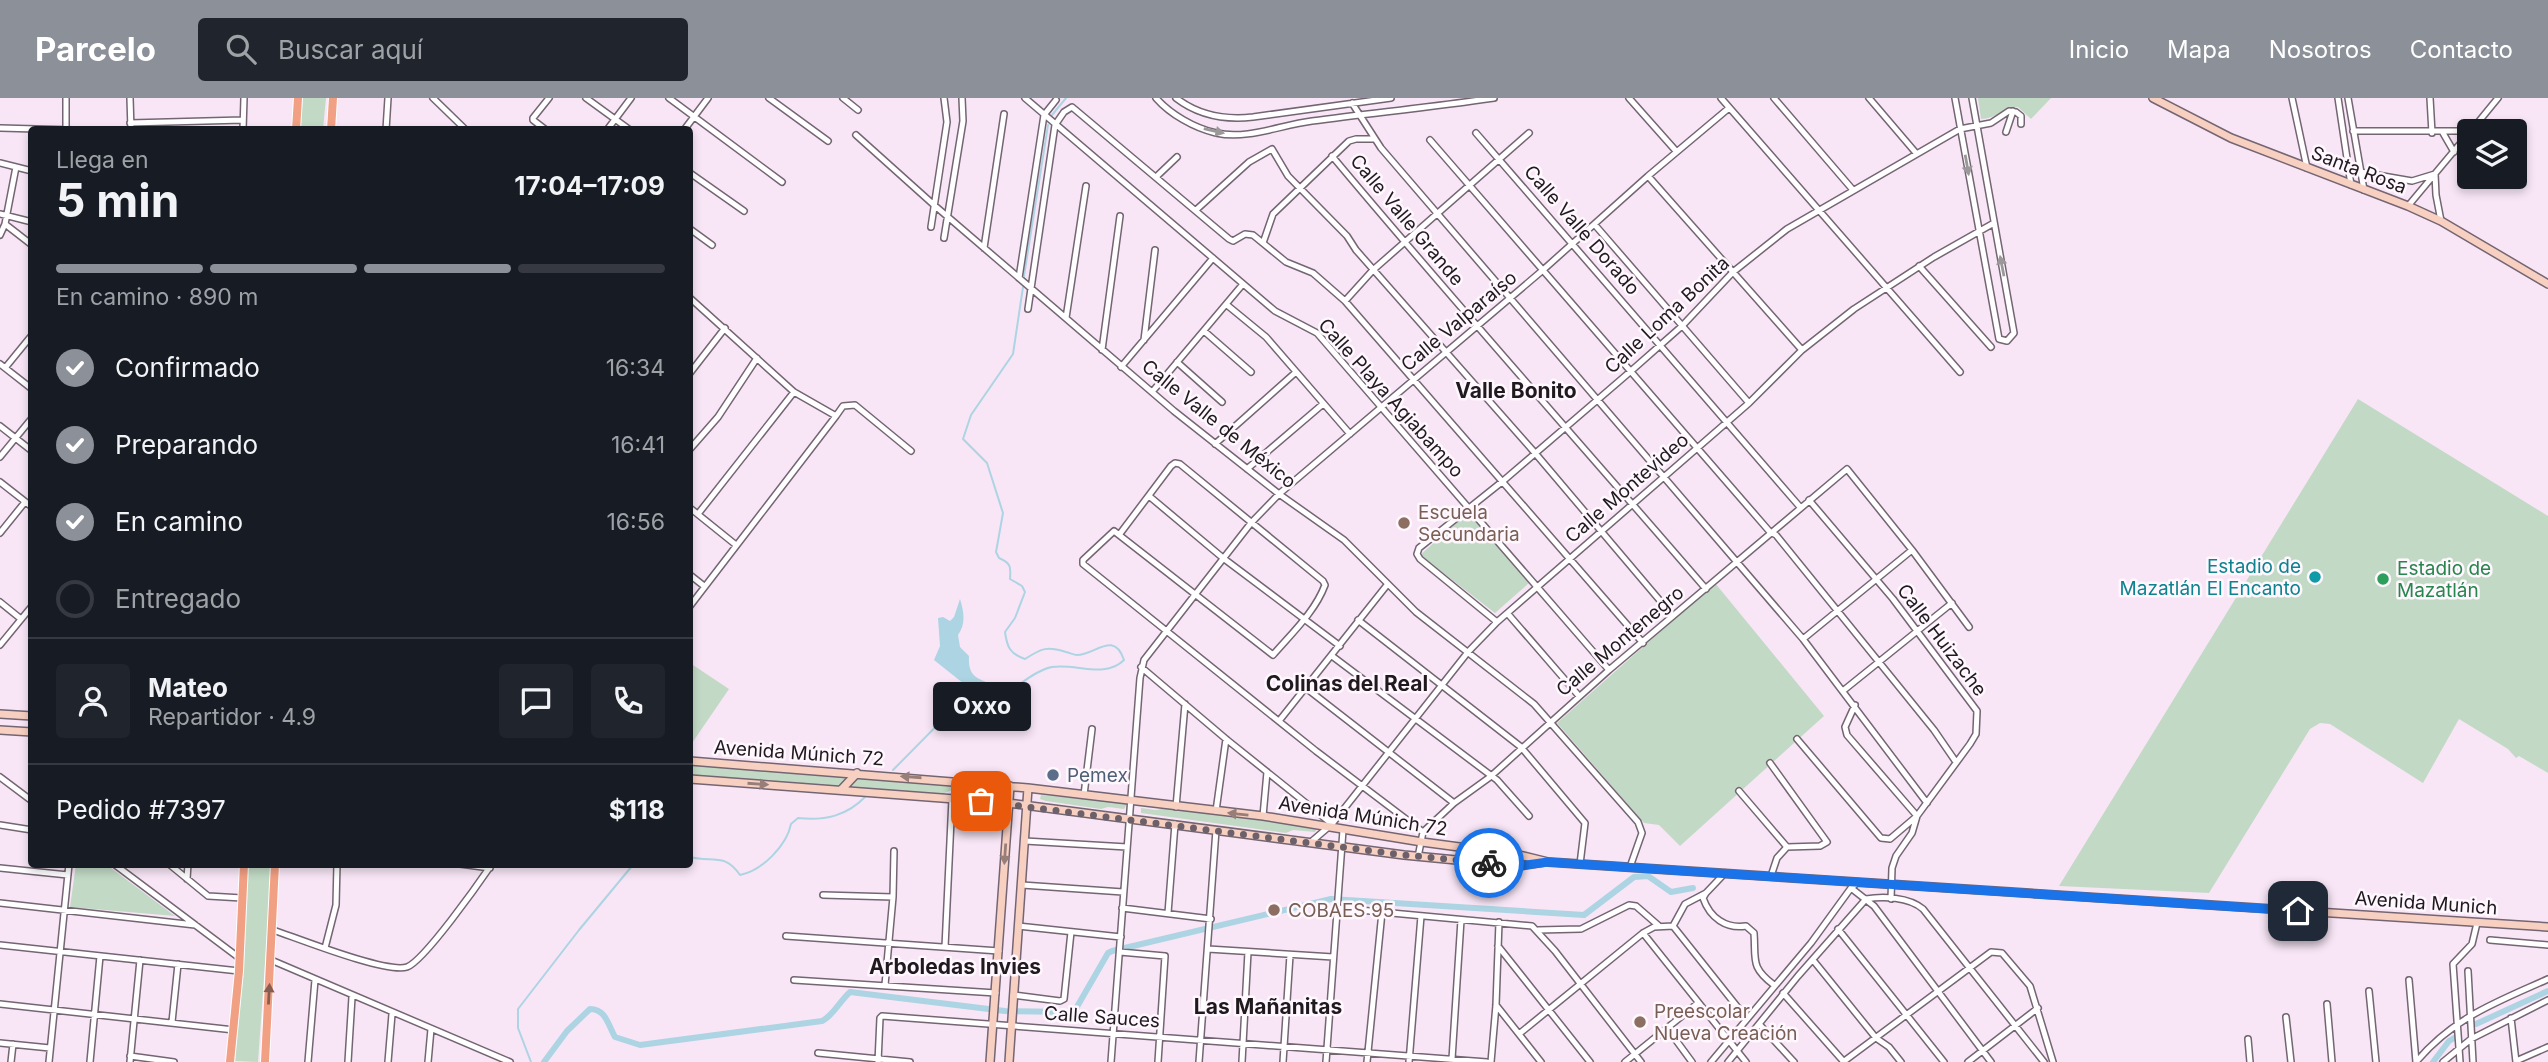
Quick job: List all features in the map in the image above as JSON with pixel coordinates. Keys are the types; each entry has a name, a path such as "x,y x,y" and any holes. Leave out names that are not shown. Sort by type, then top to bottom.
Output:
{"main road":[{"path":"296,126 298,98"},
{"path":"331,126 333,98"},
{"name":"Santa Rosa","path":"2153,98 2231,138 2409,206 2441,221 2548,284"},
{"path":"0,714 28,716"},
{"path":"0,730 28,732"},
{"name":"Avenida Múnich 72","path":"693,761 1028,788 1329,825 1343,830 1519,855 1548,862"},
{"path":"841,790 861,773"},
{"path":"861,773 865,792"},
{"name":"Avenida Múnich 72","path":"693,779 1008,803 1404,855 1519,866 1548,862"},
{"path":"990,1062 1010,786"},
{"path":"1009,1062 1028,788"},
{"path":"1399,838 1404,855"},
{"name":"Avenida Munich","path":"1548,862 1771,876 1854,885 1891,884 2548,927"},
{"path":"230,1062 239,971 244,868"},
{"path":"265,1062 275,868"}],"street":[{"path":"66,98 66,126"},
{"path":"130,98 131,126 243,120"},
{"path":"243,126 244,98"},
{"path":"386,126 388,98"},
{"path":"433,98 462,126"},
{"path":"541,126 533,120 549,98"},
{"path":"586,98 625,126"},
{"path":"610,126 631,98"},
{"path":"669,98 782,182"},
{"path":"687,126 708,98"},
{"path":"769,98 828,141"},
{"path":"843,98 858,110"},
{"path":"931,227 947,122 944,98"},
{"path":"944,238 963,121 962,98"},
{"name":"Calle Playa Agiabampo","path":"1025,98 1281,315 1317,333 1609,670"},
{"path":"1156,98 1163,106 1195,126 1217,133 1240,134 1274,130 1308,121 1494,98"},
{"path":"1176,98 1192,109 1223,117 1253,117 1391,98"},
{"path":"1629,98 1676,151"},
{"path":"1721,98 1960,372"},
{"path":"1774,98 1853,190"},
{"path":"1869,98 1916,153"},
{"path":"1955,98 1999,339 2007,341 2014,333 1972,98"},
{"path":"2292,98 2307,168"},
{"path":"2338,98 2351,185"},
{"path":"2348,98 2364,190"},
{"path":"2430,98 2431,133"},
{"path":"2481,119 2498,98"},
{"path":"1019,278 1044,115 1056,100"},
{"path":"1352,103 1374,139 1437,214 1803,639 1927,803"},
{"path":"1028,309 1055,125 1064,112 1072,107 1229,239 1233,241 1250,234 1286,262 1313,273 1345,301 1643,643"},
{"name":"Calle Valparaíso","path":"1141,667 1223,558 1279,494 1729,108"},
{"path":"1960,129 1991,123 2003,114 2013,111 2021,116 2021,124"},
{"path":"2006,132 2013,111"},
{"path":"984,248 1004,114"},
{"path":"182,122 182,126"},
{"path":"0,128 28,128"},
{"name":"Calle Loma Bonita","path":"1497,622 1420,559 1417,554 1419,548 1503,481 1661,345 1734,272 1787,229 1960,129"},
{"path":"2353,131 2457,132"},
{"path":"2443,132 2454,152"},
{"name":"Calle Valle Dorado","path":"1476,133 1800,507"},
{"path":"1345,301 1373,270 1529,133"},
{"name":"Calle Valle de México","path":"856,135 1121,367 1279,494 1344,540 1416,612 1534,704 1641,827 1640,842 1630,867"},
{"path":"1263,243 1273,214 1332,156 1349,141 1374,139"},
{"path":"1430,140 1770,532 1776,535 1934,730 1956,762"},
{"path":"2409,206 2457,148"},
{"path":"1196,210 1249,162 1272,149 1298,188 1347,236 1373,270 1535,453 1674,616"},
{"name":"Calle Valle Grande","path":"1332,156 1476,326 1706,589"},
{"path":"1156,177 1177,157"},
{"path":"0,163 28,170"},
{"path":"0,235 5,224 3,215 16,167"},
{"path":"2360,172 2412,181 2435,174"},
{"path":"2435,174 2441,221"},
{"path":"693,175 744,211"},
{"path":"1648,176 1802,350"},
{"path":"1066,318 1086,186"},
{"path":"3,215 28,221"},
{"path":"1102,350 1120,216"},
{"name":"Calle Montevideo","path":"1311,842 1361,787 1468,652 1497,622 1728,422 1802,350 1854,309 1919,266 1994,223"},
{"path":"5,224 28,242"},
{"path":"1595,225 1749,402"},
{"path":"693,231 712,245"},
{"path":"1144,340 1155,250"},
{"path":"1121,367 1213,258"},
{"path":"1919,266 1991,347"},
{"path":"1152,392 1243,284"},
{"path":"693,301 794,392 836,416"},
{"path":"1227,304 1266,337 1350,434"},
{"path":"693,369 725,328"},
{"path":"1204,331 1251,372"},
{"path":"28,339 3,366 28,386"},
{"path":"693,445 725,407 757,358"},
{"path":"1177,362 1222,402"},
{"path":"1215,444 1296,372"},
{"path":"698,514 794,392"},
{"path":"1247,469 1323,404"},
{"path":"693,602 803,463 843,406 855,405 911,451"},
{"path":"0,457 28,423"},
{"path":"0,426 28,448"},
{"path":"1116,533 1273,655 1323,591 1323,581 1180,464 1175,463 1116,533 1083,560 1085,569 1361,787 1423,832 1419,856"},
{"name":"Calle Montenegro","path":"1423,832 1454,803 1490,777 1579,696 1770,532 1847,469 1912,550"},
{"path":"0,482 28,504"},
{"path":"1149,496 1223,558 1340,646"},
{"name":"Calle Huizache","path":"1809,500 1918,632 1977,711 1976,734 1917,816 1912,833 1896,856 1891,898"},
{"path":"0,533 24,502"},
{"path":"693,510 736,545"},
{"path":"1803,639 1912,550 1969,627"},
{"path":"693,577 704,586"},
{"path":"1279,721 1387,585"},
{"path":"0,602 22,619"},
{"path":"1844,690 1880,664 1952,603"},
{"path":"0,645 28,611"},
{"path":"1508,614 1579,696"},
{"path":"1359,621 1521,747 1586,823 1580,864"},
{"path":"1332,656 1497,780 1529,817"},
{"path":"1141,667 1329,825"},
{"path":"1111,1062 1141,667"},
{"path":"1306,688 1454,803"},
{"path":"1176,807 1185,704"},
{"path":"1855,705 1845,727 1847,735 1917,816 1888,840"},
{"path":"1084,795 1093,729"},
{"path":"1216,811 1226,739"},
{"path":"1797,739 1881,838 1888,840 1896,856"},
{"path":"1770,763 1826,840 1825,844 1820,846 1787,847 1777,858 1771,876"},
{"path":"1263,816 1267,772"},
{"path":"0,776 28,798"},
{"path":"1739,791 1787,847"},
{"path":"945,947 952,799"},
{"path":"1168,913 1174,824"},
{"path":"0,825 28,829"},
{"path":"1199,1062 1216,830"},
{"path":"1326,1062 1343,830"},
{"path":"1024,841 1126,847"},
{"path":"885,985 894,851"},
{"path":"0,868 68,875"},
{"path":"48,1062 69,868"},
{"path":"119,868 238,957"},
{"path":"175,868 208,896 242,898"},
{"path":"187,879 188,868"},
{"path":"325,948 336,905 337,868"},
{"path":"273,930 387,967 404,968 417,960 430,945 489,868"},
{"path":"1673,926 1685,904 1706,893 1725,873"},
{"path":"1022,885 1123,892"},
{"path":"1711,1062 1811,943 1854,885 1874,906 1991,1062"},
{"path":"1706,893 1703,901 1723,925 1733,928 1746,926 1754,933 1756,967 1761,975 1774,985"},
{"path":"823,895 892,897"},
{"path":"1728,1062 1783,993 1866,899 1891,898 1916,903 1923,909 2043,1062"},
{"path":"1338,902 1382,912 1532,926 1581,983 1641,1062"},
{"path":"0,903 195,925"},
{"path":"1538,930 1581,929 1622,906 1636,906 1659,926"},
{"path":"1122,908 1168,913 1210,924"},
{"path":"1367,1062 1382,912"},
{"path":"1409,1059 1422,916"},
{"path":"1452,1059 1461,920"},
{"path":"1489,1062 1496,1004 1499,922"},
{"path":"2460,1062 2453,964 2472,944 2477,923"},
{"path":"1018,926 1121,937"},
{"path":"1519,1034 1643,933 1659,926 1673,926"},
{"path":"1673,926 1747,1019"},
{"path":"1838,929 1944,1062"},
{"path":"1013,995 1060,1001 1064,999 1071,932"},
{"path":"1643,933 1746,1062"},
{"path":"786,936 999,951"},
{"path":"2490,940 2548,945"},
{"path":"1811,943 1819,952"},
{"path":"0,945 239,971"},
{"path":"1498,946 1590,1062"},
{"path":"1120,949 1165,956 1158,1062"},
{"path":"1208,949 1333,957"},
{"path":"1783,993 1844,1062 1968,969 1997,951 2022,974 2030,986 2053,1062"},
{"path":"1242,1062 1248,952"},
{"path":"1283,1062 1290,955"},
{"path":"90,1062 100,956"},
{"path":"140,960 130,1059 174,1062"},
{"path":"271,960 352,997 510,1062"},
{"path":"1813,960 1876,1038 1889,1047 1901,1062"},
{"path":"173,1022 178,964"},
{"path":"2468,971 2473,1062"},
{"path":"2416,1062 2458,1022 2548,979"},
{"path":"308,1062 314,980"},
{"path":"794,980 996,993"},
{"path":"2409,980 2416,1062"},
{"path":"2369,991 2376,1062"},
{"path":"348,1062 352,997"},
{"path":"2443,1062 2471,1039 2548,1000"},
{"path":"1625,1062 1698,1003"},
{"path":"0,1004 234,1030"},
{"path":"1496,1004 1541,1062"},
{"path":"2327,1004 2332,1062"},
{"path":"1968,1062 2038,1008"},
{"path":"388,1062 392,1014"},
{"name":"Calle Sauces","path":"878,1061 882,1016 1284,1046 1409,1059 1489,1062"},
{"path":"2286,1017 2291,1062"},
{"path":"2511,1018 2516,1062 2548,1047"},
{"path":"1759,1024 1794,1062"},
{"path":"1667,1028 1692,1062"},
{"path":"428,1062 431,1029"},
{"path":"2248,1039 2250,1062"},
{"path":"0,1043 50,1048"},
{"path":"11,1062 13,1044"},
{"path":"818,1053 909,1062"}],"green space":[{"path":"302,98 326,98 323,126 300,126"},
{"path":"1978,98 2051,98 2031,119 2018,107 1981,119"},
{"path":"2358,399 2548,516 2548,773 2519,756 2516,758 2508,749 2459,719 2423,783 2330,724 2320,723 2310,729 2209,893 2059,886"},
{"path":"1469,512 1529,583 1495,613 1420,555"},
{"path":"1715,583 1824,716 1680,846 1659,825 1644,823 1557,723"},
{"path":"693,665 729,689 693,742"},
{"path":"693,764 1005,790 1001,794 955,789 942,794 693,775"},
{"path":"1041,795 1126,803 1126,806 1124,809 1101,809 1046,801 1040,799"},
{"path":"1141,808 1166,808 1318,827 1315,832 1293,830 1286,833 1141,813"},
{"path":"75,868 111,868 175,916 70,907"},
{"path":"245,868 272,868 258,1062 235,1061"}],"water":[{"path":"960,599 964,618 958,635 960,647 969,656 973,674 989,683 994,697 993,707 934,660 940,646 938,618 943,617 950,621"}],"waterway":[{"path":"1052,115 1066,98"},
{"path":"1024,276 1048,125"},
{"path":"989,688 1006,683 1017,686 1047,668 1061,666 1099,670 1116,666 1124,660 1120,651 1109,645 1077,655 1045,649 1025,659 1013,652 1007,642 1005,632 1015,618 1025,592 1022,586 1010,579 1009,566 996,552 1003,513 987,463 963,439 971,415 1013,354 1023,287"},
{"path":"893,770 973,689"},
{"path":"693,858 723,861 729,863 740,875 748,873 772,856 789,832 791,824 798,818 835,816 866,796"},
{"path":"531,1062 518,1028 518,1009 630,868"},
{"path":"544,1062 567,1031 590,1009 603,1015 615,1037 640,1045 822,1021 850,992 1005,1011 1074,1012 1108,953 1112,951 1331,899 1584,915 1634,877 1648,876 1671,892 1693,888"},
{"path":"2476,1024 2548,991"},
{"path":"2433,1062 2449,1041 2456,1037"}],"way so far":[{"path":"981,801 1404,855 1489,863"}],"place":[{"name":"Escuela Secundaria","path":"1404,523"},
{"name":"Estadio de Mazatlán El Encanto","path":"2315,577"},
{"name":"Estadio de Mazatlán","path":"2383,579"},
{"name":"Pemex","path":"1053,775"},
{"name":"Oxxo","path":"981,801"},
{"name":"COBAES 95","path":"1274,910"},
{"name":"Preescolar Nueva Creación","path":"1640,1022"}],"district":[{"name":"Valle Bonito","path":"1516,390"},
{"name":"Colinas del Real","path":"1347,683"},
{"name":"Arboledas Invies","path":"955,966"},
{"name":"Las Mañanitas","path":"1268,1006"}],"route":[{"path":"1489,863 1519,866 1548,862 2298,911"}]}
